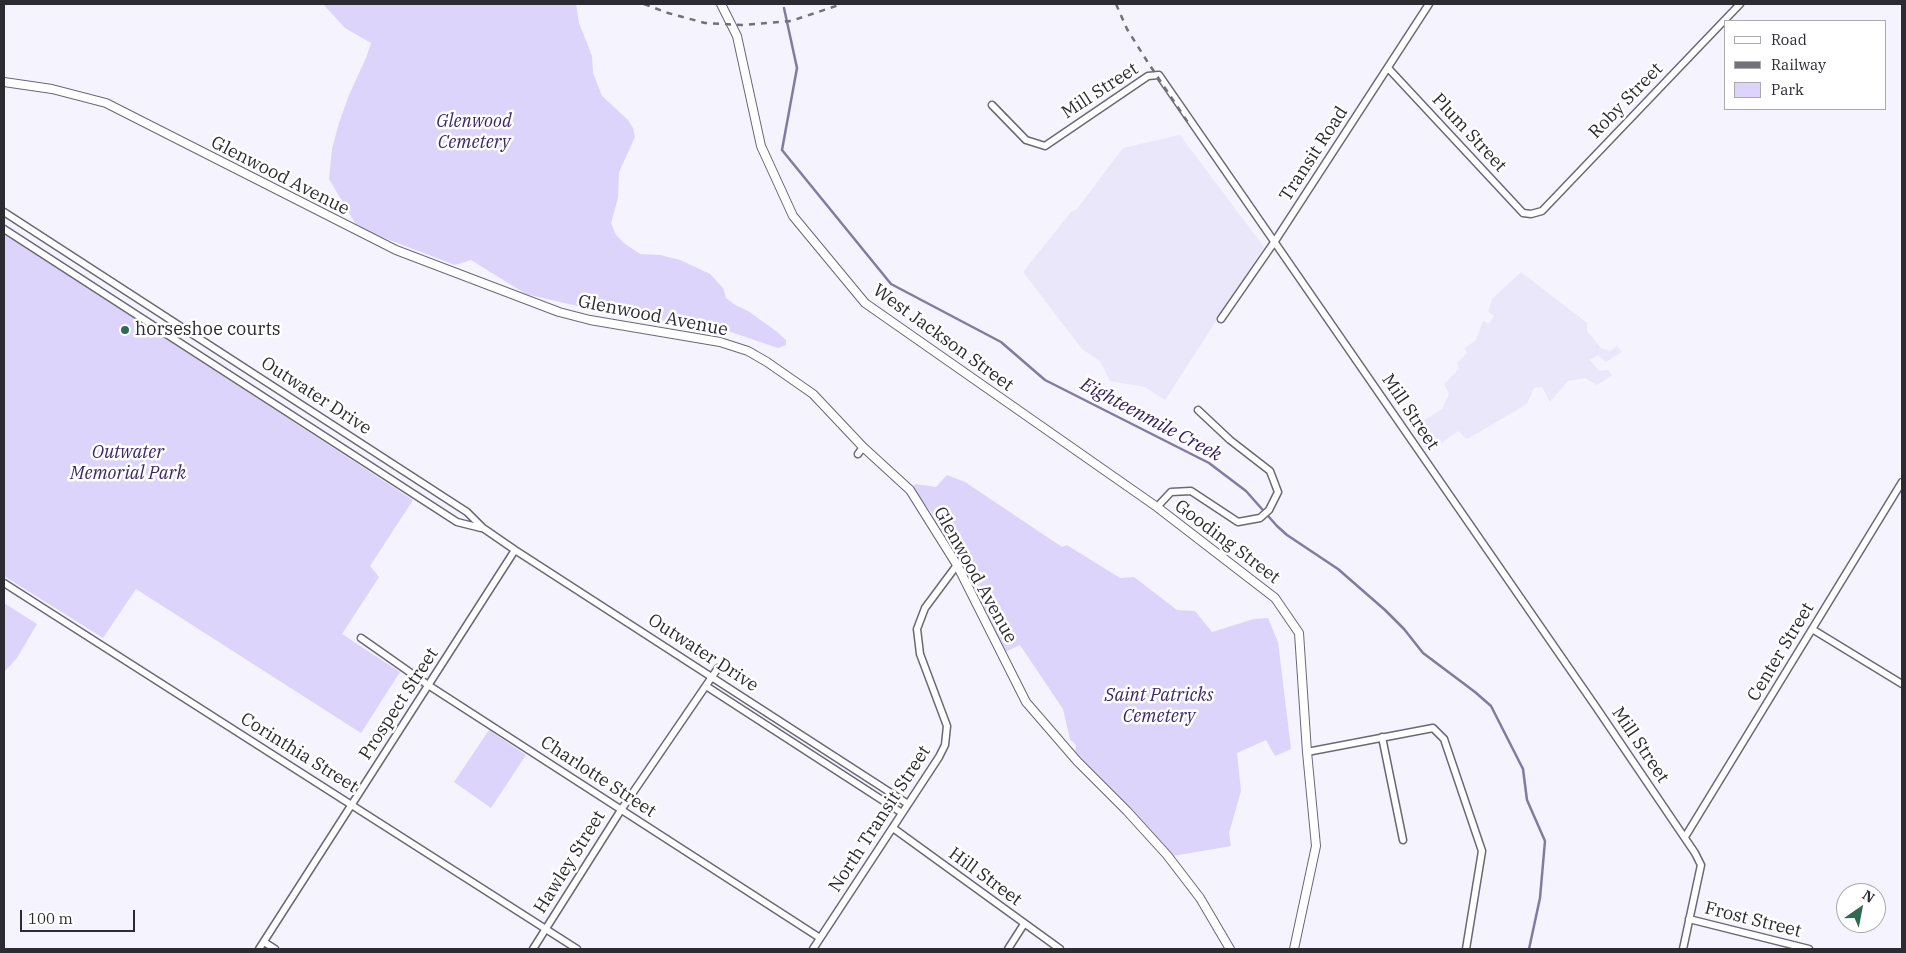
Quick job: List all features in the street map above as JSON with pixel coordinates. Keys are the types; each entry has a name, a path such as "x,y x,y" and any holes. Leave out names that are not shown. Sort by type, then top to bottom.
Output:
{"street":[{"name":"West Jackson Street","path":"722,4 737,36 761,146 794,216 865,303 1157,507"},
{"name":"Transit Road","path":"1221,319 1275,242 1429,4"},
{"name":"Roby Street","path":"1725,20 1740,4"},
{"name":"Roby Street","path":"1531,214 1542,211 1724,21"},
{"name":"Plum Street","path":"1388,68 1522,213 1531,214"},
{"name":"Mill Street","path":"992,104 1026,140 1045,146 1148,76 1159,75 1685,837 1701,865 1682,949"},
{"name":"Glenwood Avenue","path":"4,82 52,89 106,103 396,250 559,312 590,320 720,342 748,351 814,394 863,447 910,490 957,565 1026,702 1077,761 1168,855 1200,898 1230,949"},
{"name":"Outwater Drive","path":"4,212 466,512 483,528 515,550 908,804"},
{"name":"Outwater Drive","path":"4,228 457,522 483,528"},
{"name":"Gooding Street","path":"1198,410 1230,440 1270,471 1278,492 1268,510 1260,518 1238,522 1191,492 1171,492 1157,507 1275,598 1299,632 1307,752 1316,846 1294,949"},
{"path":"858,454 863,447"},
{"name":"Center Street","path":"1685,837 1902,482"},
{"name":"Prospect Street","path":"259,949 515,550"},
{"name":"North Transit Street","path":"813,949 939,757 947,738 944,718 918,645 918,623 929,601 957,565"},
{"name":"Corinthia Street","path":"4,583 578,949"},
{"path":"1812,629 1902,684"},
{"name":"Charlotte Street","path":"361,638 428,685 820,938"},
{"name":"Hawley Street","path":"532,949 621,810 718,668"},
{"name":"Outwater Drive","path":"706,686 902,812"},
{"path":"1307,752 1433,728 1444,739 1482,852 1466,949"},
{"path":"1382,737 1403,840"},
{"name":"Hill Street","path":"893,828 1060,949"},
{"name":"Frost Street","path":"1689,920 1809,949"},
{"path":"1008,949 1024,924"},
{"path":"264,942 275,949"}],"shaded area":[{"path":"1180,135 1264,247 1165,400 1145,387 1110,381 1100,361 1082,349 1023,272 1071,212 1077,209 1123,148"},
{"path":"1521,272 1587,323 1587,331 1601,348 1610,351 1617,346 1622,352 1606,362 1598,355 1590,360 1599,371 1608,370 1612,375 1597,385 1585,378 1568,381 1550,402 1542,387 1534,388 1527,404 1467,439 1458,431 1428,453 1411,428 1442,409 1449,394 1444,384 1459,369 1457,363 1467,353 1465,348 1476,340 1483,321 1489,324 1494,316 1488,312 1492,299"}],"green space":[{"name":"Glenwood Cemetery","path":"323,4 576,4 579,23 592,56 593,73 602,96 628,120 633,128 635,137 619,172 618,198 611,223 616,235 640,254 660,255 680,260 710,274 723,288 726,298 776,331 786,340 786,345 778,348 719,328 698,324 667,323 624,317 526,294 471,260 455,265 358,228 329,179 332,149 339,123 371,43 345,28"},
{"name":"Outwater Memorial Park","path":"4,233 413,500 370,566 379,577 342,634 400,672 361,733 136,589 103,638 4,576"},
{"name":"Saint Patricks Cemetery","path":"947,475 965,482 1062,547 1067,545 1120,578 1134,577 1177,610 1195,611 1212,632 1254,619 1268,618 1278,642 1291,749 1275,756 1266,740 1237,753 1241,791 1229,833 1231,846 1173,856 1075,753 1076,745 1070,739 1063,709 1020,645 1005,652 931,512 912,489 915,484 936,487"},
{"path":"4,603 37,624 17,658 4,672"},
{"path":"489,730 526,755 491,808 454,782"}],"waterway":[{"name":"Eighteenmile Creek","path":"784,8 797,68 782,150 891,284 1001,342 1045,380 1209,463 1246,491 1287,535 1338,569 1385,610 1404,629 1423,653 1491,706 1523,769 1527,800 1545,841 1540,898 1529,949"}],"railway":[{"path":"644,4 705,23 742,25 791,21 842,4"},
{"path":"1116,4 1127,29 1189,124"}],"place":[{"name":"horseshoe courts","path":"125,330"}]}
